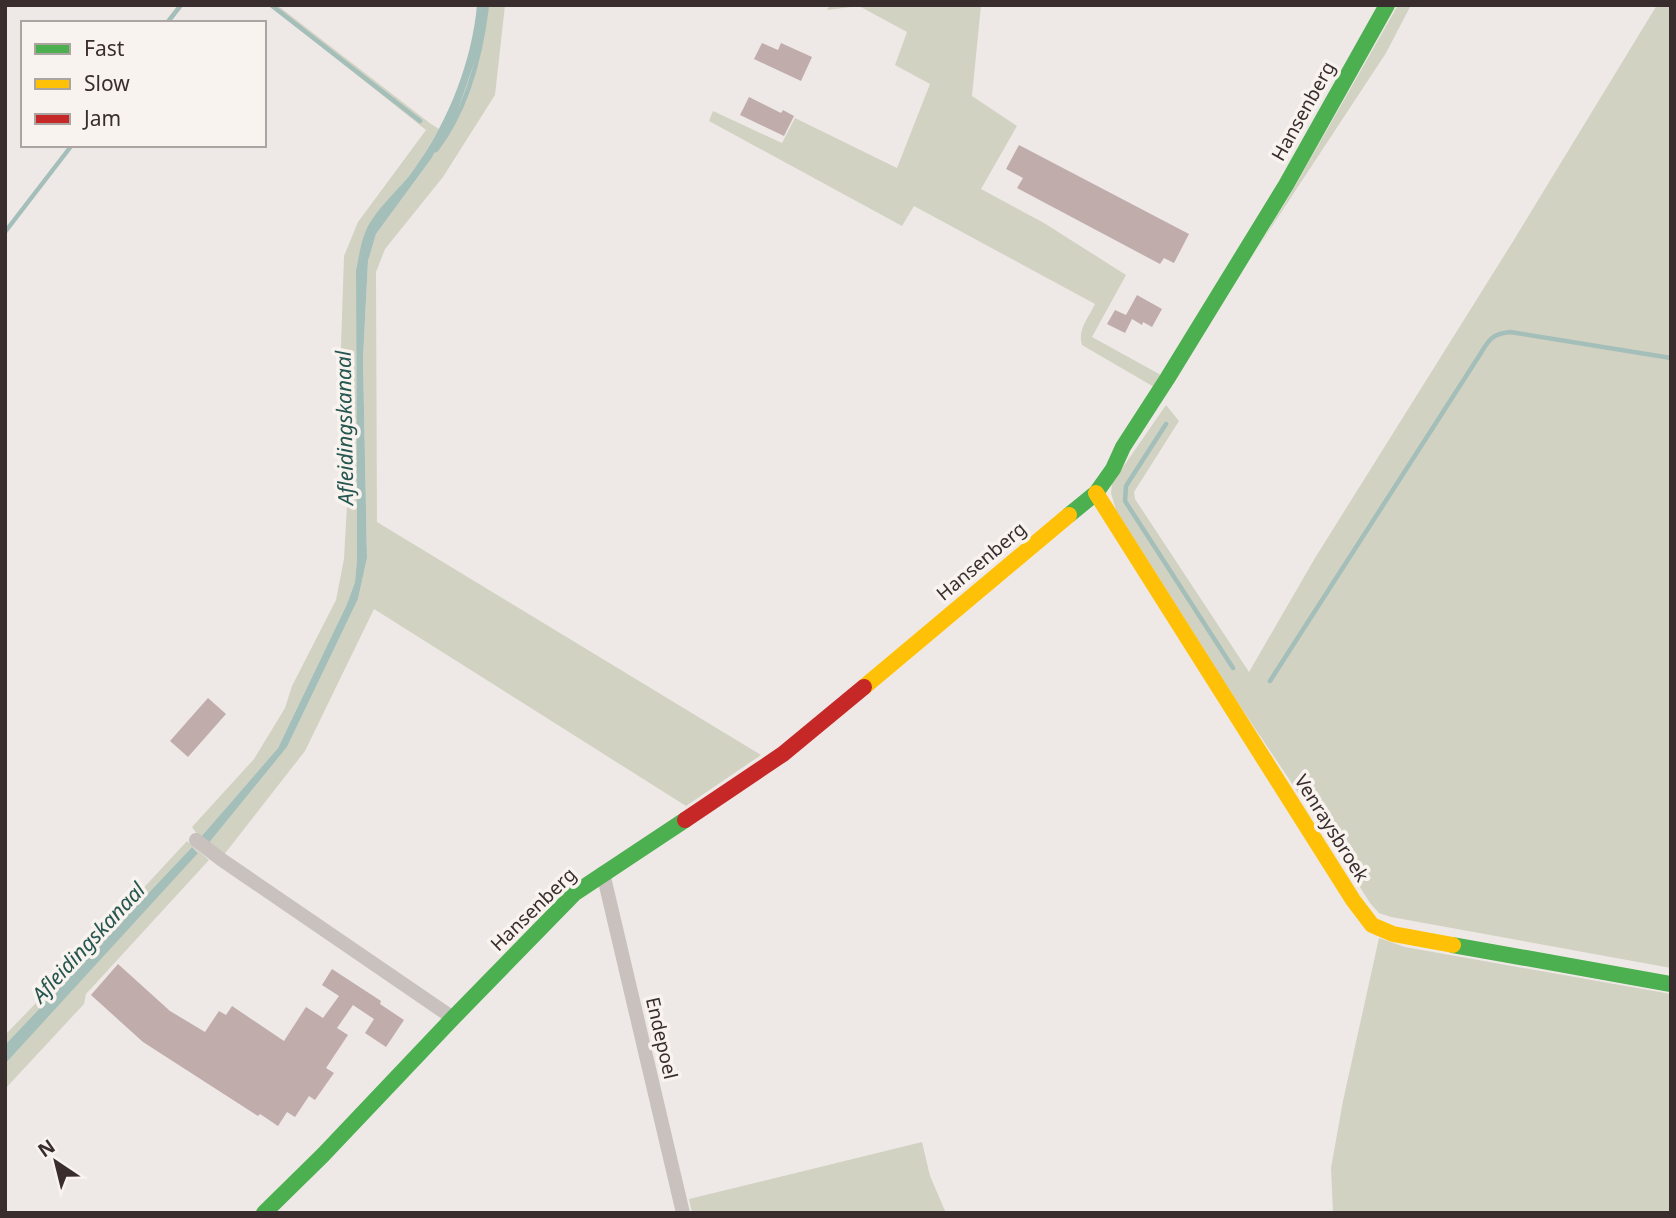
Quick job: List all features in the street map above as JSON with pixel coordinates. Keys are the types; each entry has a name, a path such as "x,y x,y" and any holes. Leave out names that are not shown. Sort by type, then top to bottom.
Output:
{"street":[{"name":"Hansenberg","path":"264,1213 575,893 783,754 1096,493 1286,185 1387,5"},
{"name":"Venraysbroek","path":"1096,493 1353,900 1372,925 1394,934 1671,984"},
{"path":"196,839 222,860 453,1018"},
{"name":"Endepoel","path":"603,873 683,1213"}],"green space":[{"path":"269,5 277,5 439,129 417,166 368,228 356,270 355,582 278,748 200,838 192,827 254,759 285,708 292,686 336,600 344,559 347,505 340,376 344,256 358,222 426,130"},
{"path":"487,5 505,5 495,95 443,177 385,249 376,272 377,522 761,755 686,806 374,609 305,751 223,856 208,844 287,747 358,599 367,558 363,359 368,261 376,234 431,159 456,115 477,55"},
{"path":"830,5 981,5 972,96 1017,126 981,189 1044,223 1126,275 1092,337 1161,375 1154,387 1082,345 1082,329 1095,304 914,206 902,226 709,121 713,111 782,143 795,118 897,168 930,84 895,65 907,32 859,6 827,10"},
{"path":"1398,5 1411,5 1386,53 1257,249 1290,195"},
{"path":"1657,5 1671,5 1671,968 1379,913 1238,703 1116,510 1111,493 1112,483 1166,405 1179,421 1134,492 1135,499 1249,672 1315,558"},
{"path":"187,841 209,860 86,994 84,1004 5,1089 5,1064 198,852 192,847 5,1045 5,1035"},
{"path":"1379,938 1405,947 1671,994 1671,1213 1333,1213 1331,1168"},
{"path":"922,1142 930,1176 946,1213 692,1213 689,1199"}],"water":[{"path":"477,5 487,5 477,55 456,115 431,159 376,234 368,261 363,359 367,558 358,599 287,747 208,844 200,838 278,748 355,582 356,270 360,251 369,224 417,165 449,109 470,47"},
{"path":"192,847 198,853 5,1064 5,1045"}],"building":[{"path":"762,43 778,50 781,43 812,57 801,81 754,59"},
{"path":"749,97 781,113 783,110 794,116 784,136 740,115"},
{"path":"1019,145 1189,234 1174,263 1164,258 1160,264 1017,188 1023,178 1006,169"},
{"path":"1137,295 1162,309 1152,327 1132,319 1125,333 1107,324 1115,310 1126,315"},
{"path":"208,698 226,714 188,757 170,741"},
{"path":"118,964 170,1011 205,1032 219,1011 226,1015 232,1006 284,1041 306,1007 323,1018 339,996 322,985 332,969 381,1001 380,1004 404,1020 386,1047 365,1033 374,1019 353,1005 337,1028 348,1035 326,1068 334,1073 315,1100 309,1096 295,1117 287,1112 278,1126 143,1042 91,995"}],"waterway":[{"path":"169,21 181,5"},
{"path":"271,5 420,121"},
{"name":"Afleidingskanaal","path":"436,150 456,118 471,81 487,5"},
{"path":"5,232 70,147"},
{"path":"1270,681 1491,339 1510,332 1671,358"},
{"path":"1166,424 1126,486 1125,501 1233,668"}],"traffic: fast":[{"path":"1069,515 1096,493 1113,469 1123,447 1286,185 1387,5"},
{"path":"264,1213 575,893 685,820"},
{"path":"1453,945 1671,984"}],"traffic: slow":[{"path":"1096,493 1353,900 1372,925 1393,934 1453,945"},
{"path":"864,687 1069,515"}],"traffic: jam":[{"path":"685,820 783,754 864,687"}]}
